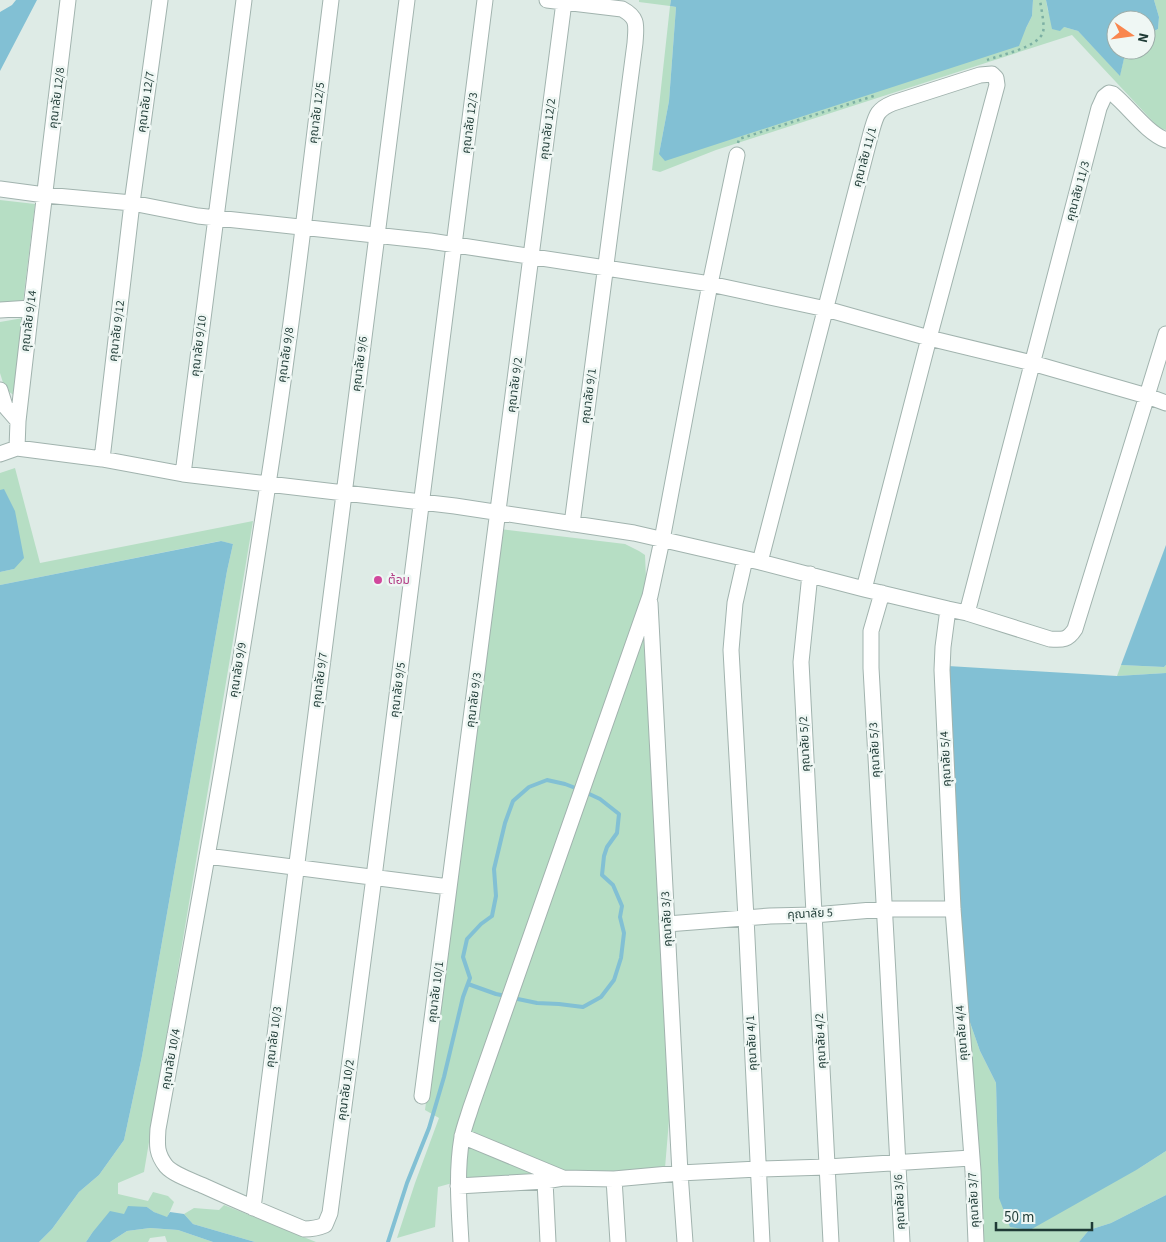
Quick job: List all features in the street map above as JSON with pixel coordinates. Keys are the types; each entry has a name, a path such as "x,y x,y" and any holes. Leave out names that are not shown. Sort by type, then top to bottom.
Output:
{"street":[{"name":"คุณาลัย 12/8","path":"45,195 68,0"},
{"name":"คุณาลัย 12/7","path":"132,203 160,0"},
{"name":"คุณาลัย 9/10","path":"183,474 244,0"},
{"name":"คุณาลัย 12/5","path":"303,227 330,0"},
{"name":"คุณาลัย 9/6","path":"344,493 407,0"},
{"name":"คุณาลัย 12/3","path":"422,502 485,0"},
{"path":"547,0 564,2"},
{"name":"คุณาลัย 12/2","path":"532,257 564,2"},
{"name":"คุณาลัย 9/1","path":"564,2 622,9 631,14 635,21 635,43 572,524"},
{"name":"คุณาลัย 11/1","path":"760,562 877,115 882,107 893,103 980,75 992,74 996,78 997,85 929,338"},
{"name":"คุณาลัย 11/3","path":"1032,363 1099,108 1104,97 1109,93 1113,94 1159,137 1166,140"},
{"path":"461,1242 458,1186 462,1136 650,596 710,284 737,155"},
{"path":"0,189 132,203 198,216 454,245 710,284 826,309 929,338 1032,363 1166,403"},
{"name":"คุณาลัย 9/14","path":"17,448 18,421 45,195"},
{"name":"คุณาลัย 9/12","path":"102,459 132,203"},
{"name":"คุณาลัย 9/8","path":"268,484 303,227"},
{"name":"คุณาลัย 9/2","path":"498,513 532,257"},
{"path":"0,310 31,308"},
{"path":"0,454 17,448 102,459 183,474 422,502 634,533 967,613 1050,639 1059,640 1071,635 1075,629 1166,334"},
{"path":"864,589 929,338"},
{"path":"967,613 1032,363"},
{"path":"0,390 5,406 18,421"},
{"name":"คุณาลัย 9/9","path":"207,856 268,484"},
{"name":"คุณาลัย 9/7","path":"296,867 344,493"},
{"name":"คุณาลัย 9/5","path":"374,877 422,502"},
{"name":"คุณาลัย 9/3","path":"450,886 498,513"},
{"name":"คุณาลัย 4/1","path":"745,559 735,603 731,650 762,1242"},
{"name":"คุณาลัย 5/2","path":"810,574 801,662 814,915"},
{"name":"คุณาลัย 5/3","path":"882,593 871,631 870,651 898,1163"},
{"name":"คุณาลัย 3/3","path":"650,596 685,1242"},
{"name":"คุณาลัย 5/4","path":"948,609 942,670 953,909"},
{"path":"207,856 450,886"},
{"name":"คุณาลัย 10/4","path":"207,856 158,1129 157,1148 168,1168 179,1175 253,1208"},
{"name":"คุณาลัย 10/3","path":"253,1208 296,867"},
{"name":"คุณาลัย 10/2","path":"253,1208 304,1229 318,1228 325,1225 330,1213 374,877"},
{"name":"คุณาลัย 10/1","path":"422,1096 450,886"},
{"name":"คุณาลัย 5","path":"667,924 884,909 953,909"},
{"name":"คุณาลัย 4/4","path":"953,909 972,1158"},
{"name":"คุณาลัย 4/2","path":"814,915 831,1242"},
{"path":"462,1136 563,1178"},
{"path":"458,1186 545,1181 563,1178 614,1179 680,1173 827,1168 972,1158"},
{"name":"คุณาลัย 3/7","path":"972,1158 976,1242"},
{"name":"คุณาลัย 3/6","path":"898,1163 902,1242"},
{"path":"614,1179 618,1242"},
{"path":"545,1181 548,1242"}],"green space":[{"path":"639,0 671,0 670,6 639,2"},
{"path":"1033,0 1046,0 1048,11 1064,27 1078,31 1120,75 1124,60 1156,60 1156,30 1158,29 1159,17 1154,0 1166,0 1166,130 1159,128 1072,35 716,150 660,172 652,170 670,6 676,7 669,101 659,154 1026,28 1032,16"},
{"path":"0,200 35,204 23,302 0,305"},
{"path":"23,318 15,396 5,389 0,373 0,322"},
{"path":"15,468 40,563 253,521 144,1172 118,1183 118,1194 148,1201 153,1192 168,1196 174,1202 167,1218 147,1207 124,1214 92,1233 86,1242 39,1242 52,1229 79,1192 99,1175 124,1140 142,1056 233,544 220,541 0,585 0,572 14,569 4,490 0,490 0,473"},
{"path":"500,529 625,544 645,555 669,1120 665,1168 463,1180 438,1187 435,1227 397,1238 439,1118 425,1110 495,587"},
{"path":"1121,665 1164,667 1166,665 1166,673 1117,676"},
{"path":"966,1011 980,1051 996,1083 999,1198 1138,1169 1166,1151 1166,1195 1111,1223 1089,1230 1079,1242 979,1242"},
{"path":"224,1205 316,1242 255,1242 193,1224 184,1214 194,1208 219,1210"},
{"path":"150,1228 178,1230 213,1242 167,1242 165,1236 150,1238 148,1242 110,1242 127,1231"}],"water":[{"path":"16,0 37,0 0,71 0,12 12,5"},
{"path":"671,0 1033,0 1032,16 1019,46 665,161 659,154 669,101 676,7 670,6"},
{"path":"1046,0 1154,0 1159,17 1158,29 1156,30 1156,10 1106,10 1106,60 1124,60 1120,76 1078,31 1064,27 1060,31 1052,29"},
{"path":"4,489 15,511 24,558 14,569 0,572 0,490"},
{"path":"221,541 233,544 142,1056 124,1140 99,1175 79,1192 52,1229 39,1242 0,1242 0,585"},
{"path":"1166,545 1166,665 1164,667 1121,665"},
{"path":"948,666 1117,676 1166,673 1166,1151 1138,1169 1030,1230 1010,1227 999,1198 996,1083 980,1051 966,1011"},
{"path":"1166,1195 1166,1242 1079,1242 1089,1230 1111,1223"},
{"path":"128,1206 147,1207 167,1217 170,1212 184,1214 193,1224 255,1242 213,1242 178,1230 150,1228 127,1231 110,1242 86,1242 110,1211 124,1214"}],"waterway":[{"path":"388,1242 407,1183 429,1128 444,1077 463,997 470,978 463,957 467,939 481,924 492,916 496,896 494,869 505,823 513,801 529,787 547,780 578,789"},
{"path":"513,998 537,1003 583,1007 601,997 614,980 621,958 624,933 620,917 622,906 613,885 602,875 604,856 607,847 617,833 619,814 600,799 585,792"},
{"path":"468,984 506,996"}],"place":[{"name":"ต้อม","path":"378,580"}]}
